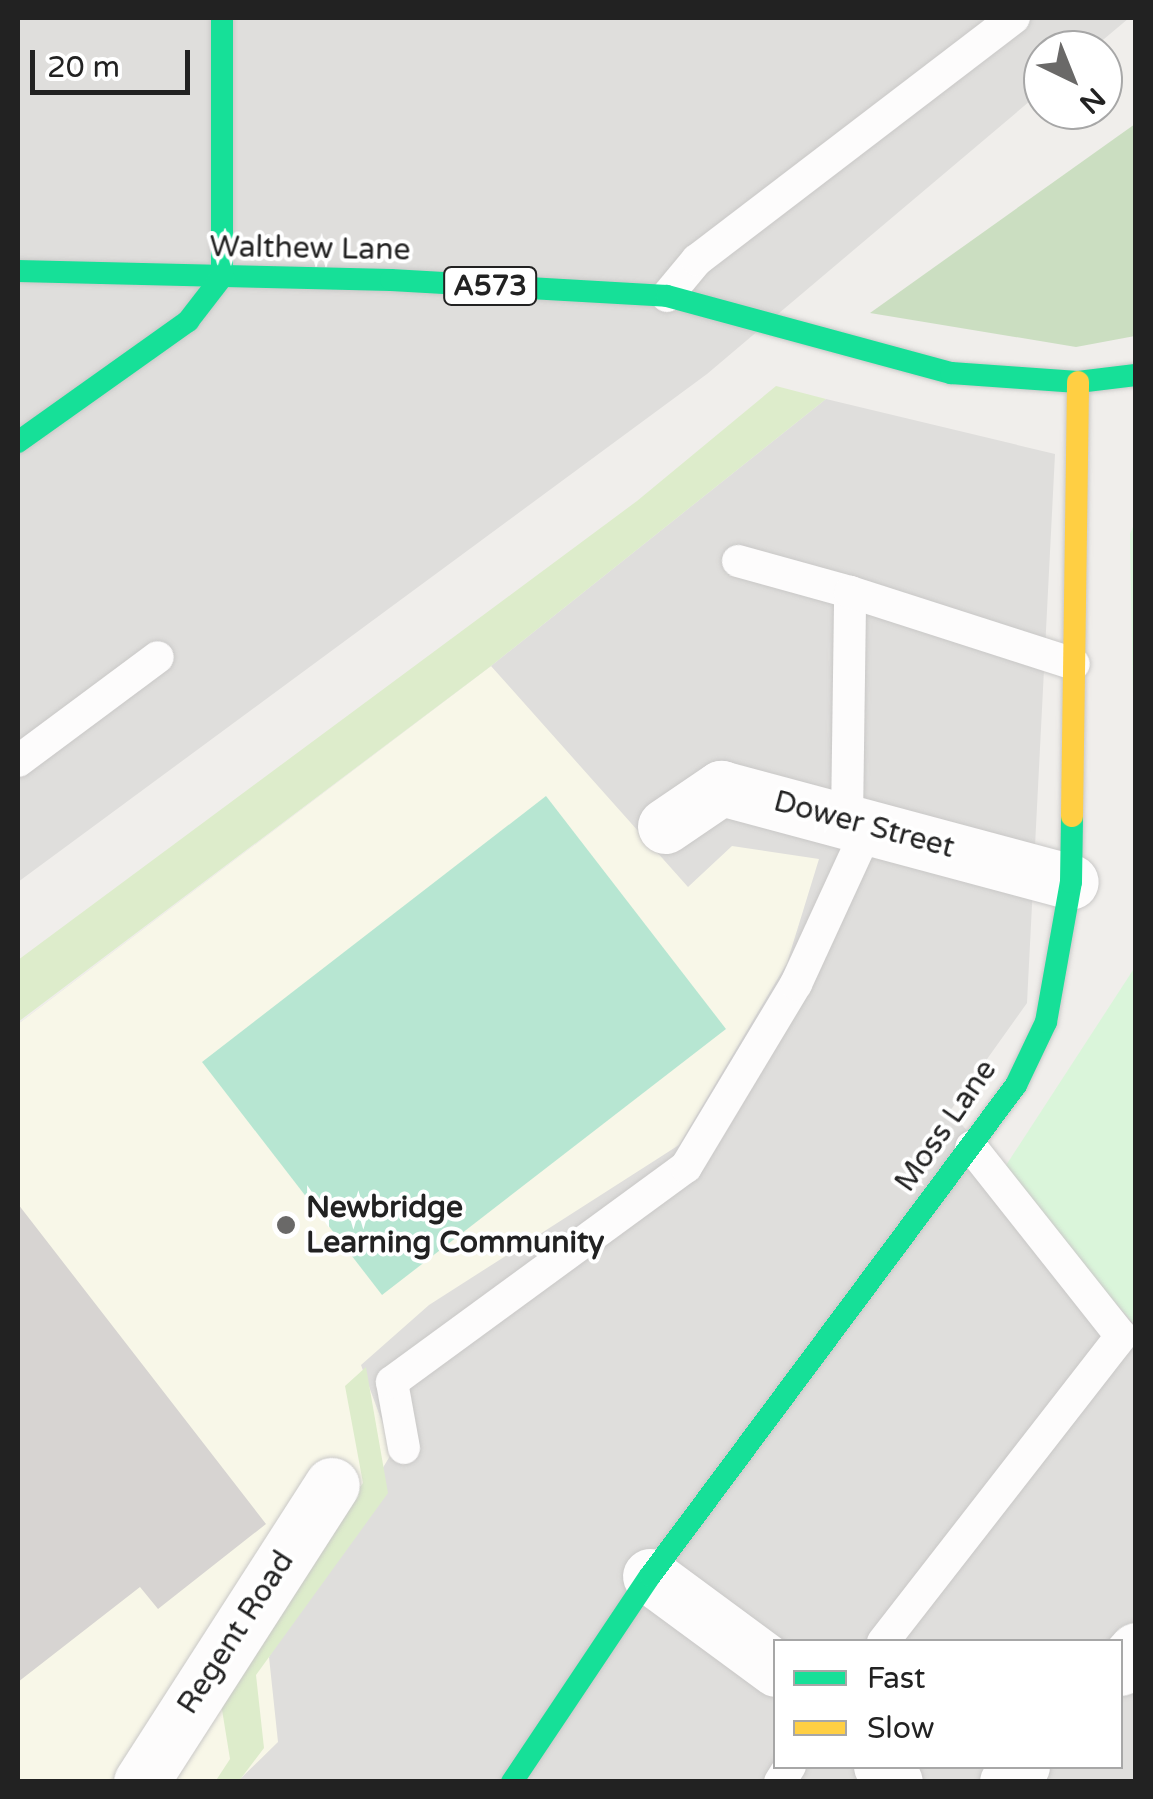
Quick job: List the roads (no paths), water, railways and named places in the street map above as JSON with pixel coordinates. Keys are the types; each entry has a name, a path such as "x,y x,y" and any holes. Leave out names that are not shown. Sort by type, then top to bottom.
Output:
{"street":[{"path":"18,442 188,321 222,277 222,18"},
{"name":"Walthew Lane","path":"18,271 668,296 951,373 1078,382"},
{"name":"A573","path":"1078,382 1136,376"},
{"name":"Moss Lane","path":"512,1782 650,1576 1016,1085 1046,1022 1071,882 1078,382"},
{"name":"Dower Street","path":"666,826 721,788 1071,882"},
{"name":"Regent Road","path":"142,1782 332,1485"},
{"path":"650,1576 773,1667"}],"lane":[{"path":"668,296 697,260 1014,18"},
{"path":"738,562 850,592 1074,664"},
{"path":"404,1448 392,1382 686,1167 796,984 858,823 850,592"},
{"path":"18,762 158,657"},
{"path":"884,1639 1128,1344 970,1148"}],"place":[{"name":"Newbridge Learning Community","path":"286,1225"}]}
